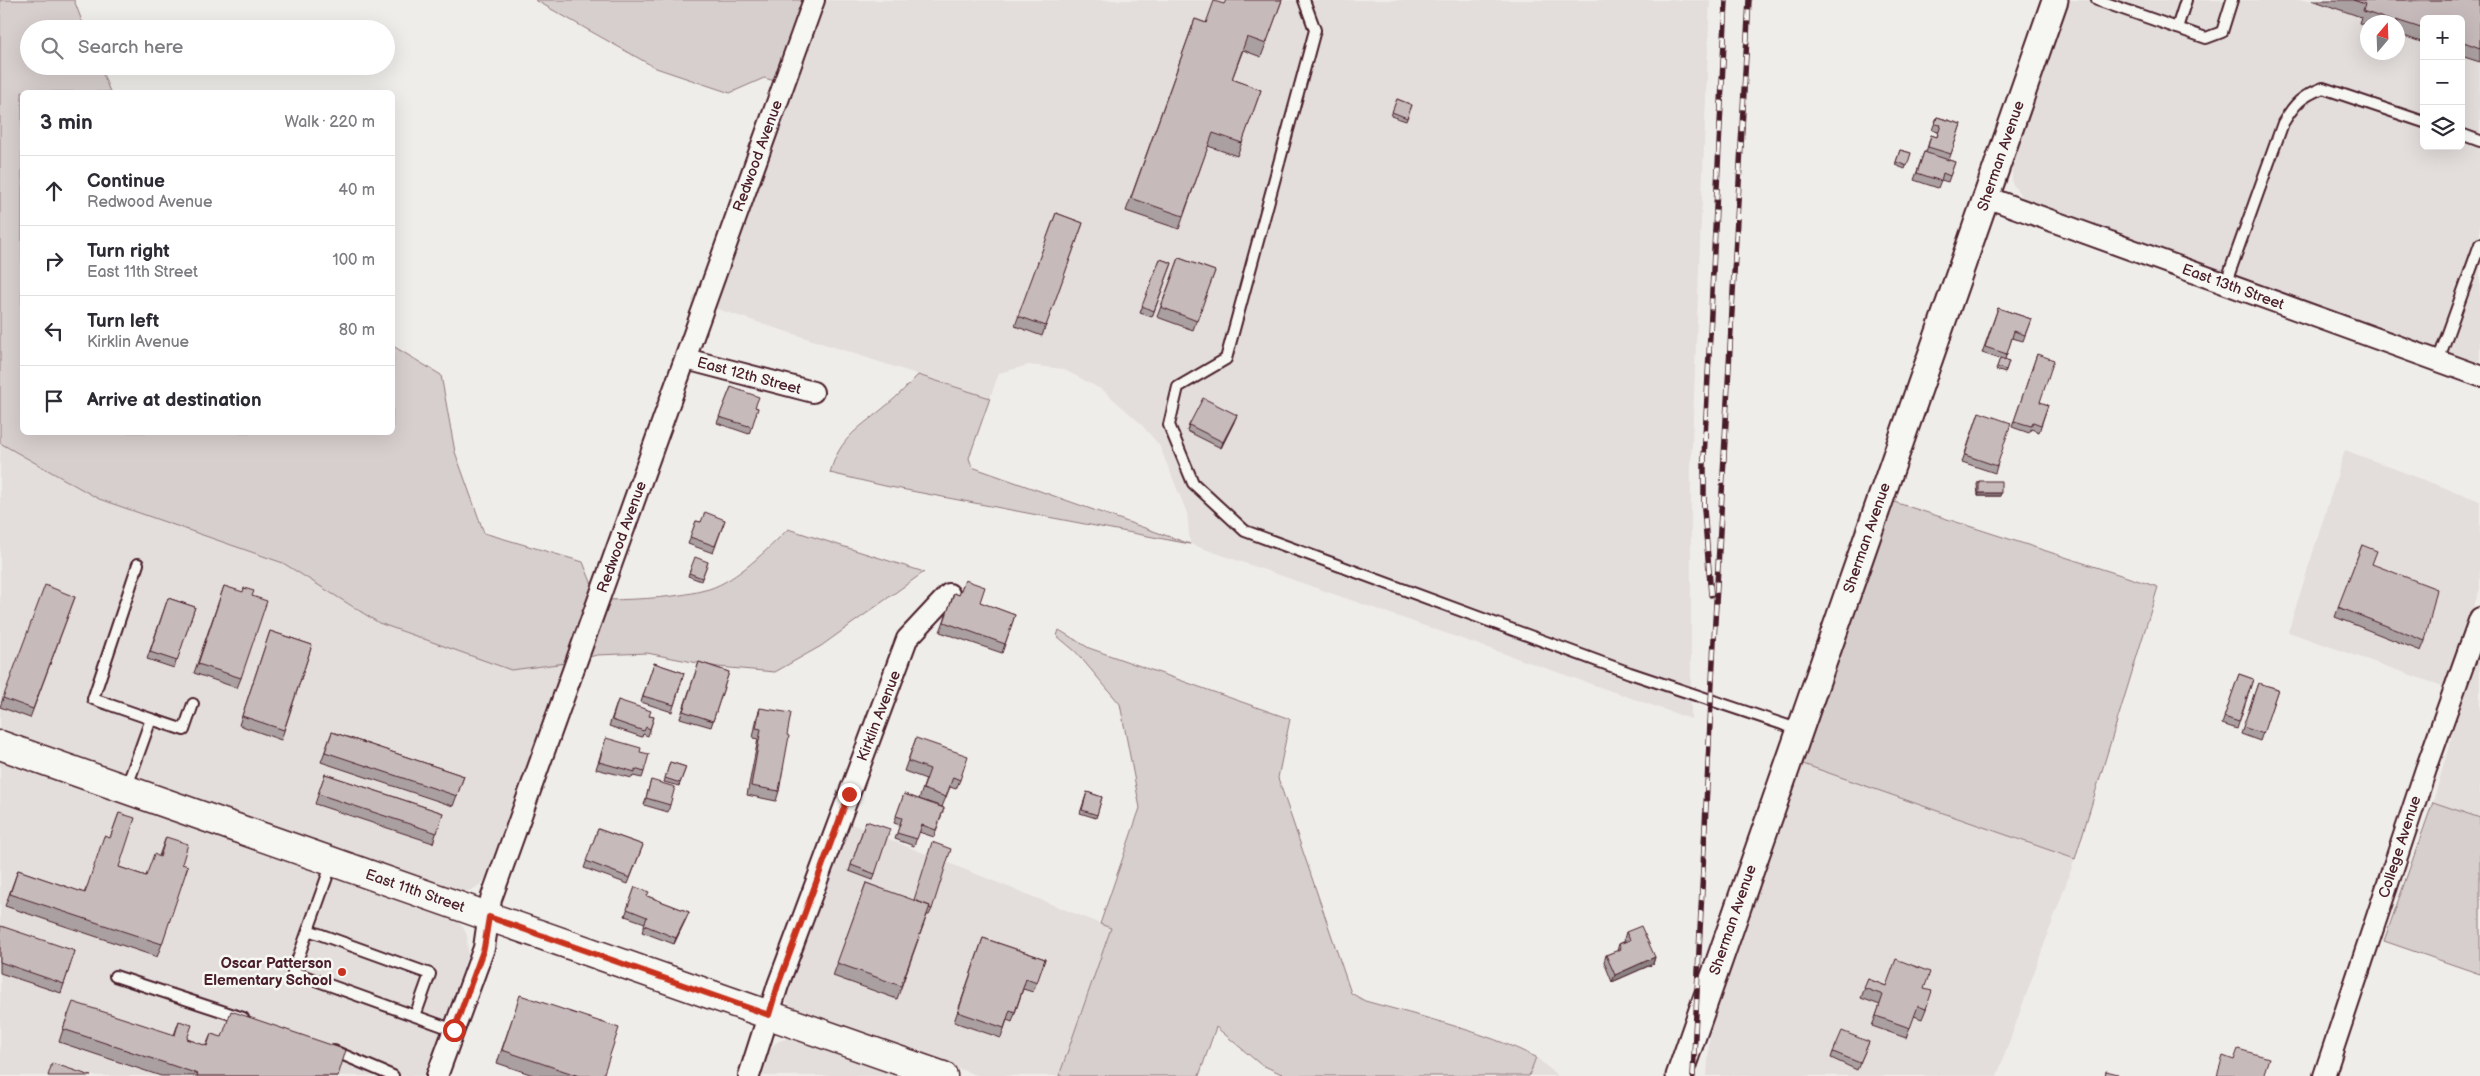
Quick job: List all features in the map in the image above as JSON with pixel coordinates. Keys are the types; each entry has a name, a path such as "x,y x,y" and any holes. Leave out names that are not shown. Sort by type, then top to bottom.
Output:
{"main road":[{"name":"East 11th Street","path":"0,745 943,1076"}],"street":[{"name":"Redwood Avenue","path":"437,1076 484,948 491,899 814,0"},
{"name":"Sherman Avenue","path":"1678,1076 2055,0"},
{"name":"East 13th Street","path":"1986,197 2480,376"},
{"name":"East 12th Street","path":"686,359 813,392"},
{"name":"Kirklin Avenue","path":"749,1076 778,985 907,639 949,594"},
{"name":"College Avenue","path":"2324,1076 2426,769 2480,618"}],"lane":[{"path":"1304,0 1315,30 1226,359 1178,387 1169,425 1193,483 1245,531 1630,673 1800,730"},
{"path":"2097,0 2206,38 2222,32 2232,0"},
{"path":"2177,28 2186,0"},
{"path":"2226,285 2283,123 2291,109 2305,95 2323,88 2420,121"},
{"path":"2465,135 2480,141"},
{"path":"2438,361 2480,244"},
{"path":"138,564 93,699 184,730 194,704"},
{"path":"126,790 151,719"},
{"path":"332,862 293,972 454,1030"},
{"path":"308,930 430,974 415,1016"},
{"path":"115,976 253,1021"},
{"path":"325,1047 393,1076"},
{"path":"363,1076 367,1065"}],"shaded area":[{"path":"0,0 74,0 82,20 20,20 20,75 103,75 109,90 20,90 20,435 395,435 395,347 441,375 455,452 484,533 583,562 593,587 566,663 511,670 379,623 283,563 99,499 0,443"},
{"path":"535,0 804,0 775,81 764,78 730,93 656,68"},
{"path":"825,0 1710,0 1691,469 1691,719 1190,544 1187,513 1159,445 1139,422 1104,391 1063,369 1029,365 999,373 990,398 714,308"},
{"path":"2070,0 2480,0 2480,365 2024,200 2012,183 2012,165"},
{"path":"918,375 990,398 969,458 972,467 1190,544 885,486 830,473 834,460 845,441 895,398"},
{"path":"0,443 99,499 283,563 380,623 511,670 566,663 487,876 482,883 472,890 459,893 0,732"},
{"path":"2345,450 2480,501 2480,589 2445,687 2288,632"},
{"path":"1888,500 2158,587 2075,859 1803,764"},
{"path":"788,529 924,572 821,646 775,672 718,667 647,653 589,657 609,600 672,596 697,592 720,585 741,572"},
{"path":"1059,630 1089,648 1290,719 1278,778 1351,993 1365,1001 1473,1032 1536,1057 1529,1076 1286,1076 1260,1064 1216,1027 1199,1076 1059,1076 1111,928 1100,924 1140,808 1120,704 1076,652 1057,636"},
{"path":"2480,647 2480,818 2433,802 2464,693"},
{"name":"Oscar Patterson Elementary School","path":"0,758 454,918 463,927 467,935 468,954 427,1076 0,1076"},
{"path":"1803,764 2075,859 1997,1076 1707,1076 1710,1028"},
{"path":"2433,802 2480,818 2480,974 2384,941"},
{"path":"849,823 1111,928 1059,1076 979,1076 798,1012 787,1003 787,988"},
{"path":"790,1037 795,1037 906,1076 759,1076 765,1058 773,1045"},
{"path":"1536,1057 1558,1076 1529,1076"}],"building":[{"path":"1226,0 1282,0 1266,44 1247,37 1232,79 1261,90 1242,143 1213,133 1183,216 1131,198 1195,19 1206,23 1214,1 1224,4"},
{"path":"2353,0 2480,0 2480,48 2465,42 2465,15 2420,15 2420,28 2405,23 2405,15 2375,15 2363,11 2365,4"},
{"path":"1397,99 1412,105 1407,118 1392,112"},
{"path":"1937,117 1961,124 1951,154 1928,147 1931,135 1937,137 1941,125 1935,124"},
{"path":"1900,150 1911,153 1907,166 1896,162"},
{"path":"1924,152 1955,162 1950,176 1943,173 1941,181 1917,173"},
{"path":"1056,213 1083,223 1046,326 1018,316"},
{"path":"1179,258 1215,271 1197,321 1161,307"},
{"path":"1160,259 1172,263 1154,311 1142,306"},
{"path":"1998,308 2031,319 2025,335 2014,331 2007,354 1985,347"},
{"path":"2037,354 2054,360 2040,402 2048,405 2041,425 2033,422 2031,426 2014,421"},
{"path":"2000,358 2009,361 2006,370 1997,367"},
{"path":"731,387 759,397 755,407 758,408 752,427 719,417"},
{"path":"1203,398 1237,415 1223,442 1189,425"},
{"path":"1979,412 2011,423 1997,466 1965,455"},
{"path":"1979,481 2001,481 2001,493 1979,493"},
{"path":"705,512 725,520 715,546 690,537 696,521 701,522"},
{"path":"2362,545 2377,551 2372,564 2437,589 2425,641 2338,607"},
{"path":"695,557 708,562 702,578 689,573"},
{"path":"965,580 985,587 980,602 1015,615 1005,644 944,622 954,593 959,595"},
{"path":"45,585 75,597 33,709 3,698"},
{"path":"224,586 243,592 244,588 254,591 252,596 267,601 241,678 198,664"},
{"path":"168,598 195,607 177,661 150,652"},
{"path":"270,631 312,645 284,730 242,716"},
{"path":"699,662 729,672 713,721 683,711"},
{"path":"654,663 684,673 674,705 643,696"},
{"path":"2239,674 2253,679 2239,722 2224,717"},
{"path":"2258,683 2278,689 2263,734 2243,727"},
{"path":"618,700 651,711 649,716 654,717 650,729 646,727 644,731 612,720"},
{"path":"760,708 791,713 787,735 789,736 779,791 751,786 761,729 756,728"},
{"path":"332,732 464,776 457,796 325,752"},
{"path":"606,738 641,748 640,752 649,754 644,772 635,769 635,772 599,762"},
{"path":"916,738 968,756 960,780 953,777 946,797 923,789 930,769 908,761"},
{"path":"670,762 686,767 680,783 665,778"},
{"path":"325,774 443,813 437,833 318,794"},
{"path":"651,780 675,787 670,805 646,798"},
{"path":"1087,792 1102,797 1097,815 1082,810"},
{"path":"904,794 944,808 936,830 922,825 917,839 897,833 902,818 896,816"},
{"path":"119,813 135,818 119,867 146,876 154,854 160,857 166,837 188,844 182,864 188,866 162,944 10,894 18,870 85,893 104,836 110,838"},
{"path":"866,821 890,829 875,874 851,865"},
{"path":"598,829 643,845 630,878 586,861"},
{"path":"932,842 951,849 932,909 929,908 930,906 914,900"},
{"path":"866,883 930,906 901,986 837,963"},
{"path":"635,887 649,892 647,896 689,912 676,938 644,925 647,917 627,909"},
{"path":"1,926 75,951 64,984 0,962"},
{"path":"1641,926 1655,957 1615,975 1606,955 1621,949 1619,944 1630,940 1626,932"},
{"path":"983,938 1045,959 1037,983 1026,979 1015,1012 1010,1010 1004,1028 958,1012"},
{"path":"1896,959 1930,972 1924,989 1932,991 1926,1009 1918,1006 1910,1028 1876,1016 1883,995 1864,988 1868,979 1886,986"},
{"path":"520,995 619,1028 603,1076 579,1076 502,1050"},
{"path":"73,1002 175,1035 179,1021 192,1025 187,1039 207,1046 211,1034 222,1037 231,1011 346,1050 338,1076 197,1076 198,1074 63,1029"},
{"path":"1842,1031 1869,1042 1860,1063 1833,1052"},
{"path":"2238,1049 2269,1058 2263,1076 2217,1076 2223,1056 2234,1060"},
{"path":"52,1063 91,1076 48,1076"},
{"path":"2106,1071 2118,1074 2118,1076 2105,1076"}],"railway":[{"path":"1711,595 1704,509 1704,459 1726,0"},
{"path":"1693,1076 1714,640 1749,0"}],"place":[{"name":"Oscar Patterson Elementary School","path":"342,972"}],"route":[{"path":"454,1030 484,948 489,917 769,1015 778,985 849,794"}]}
